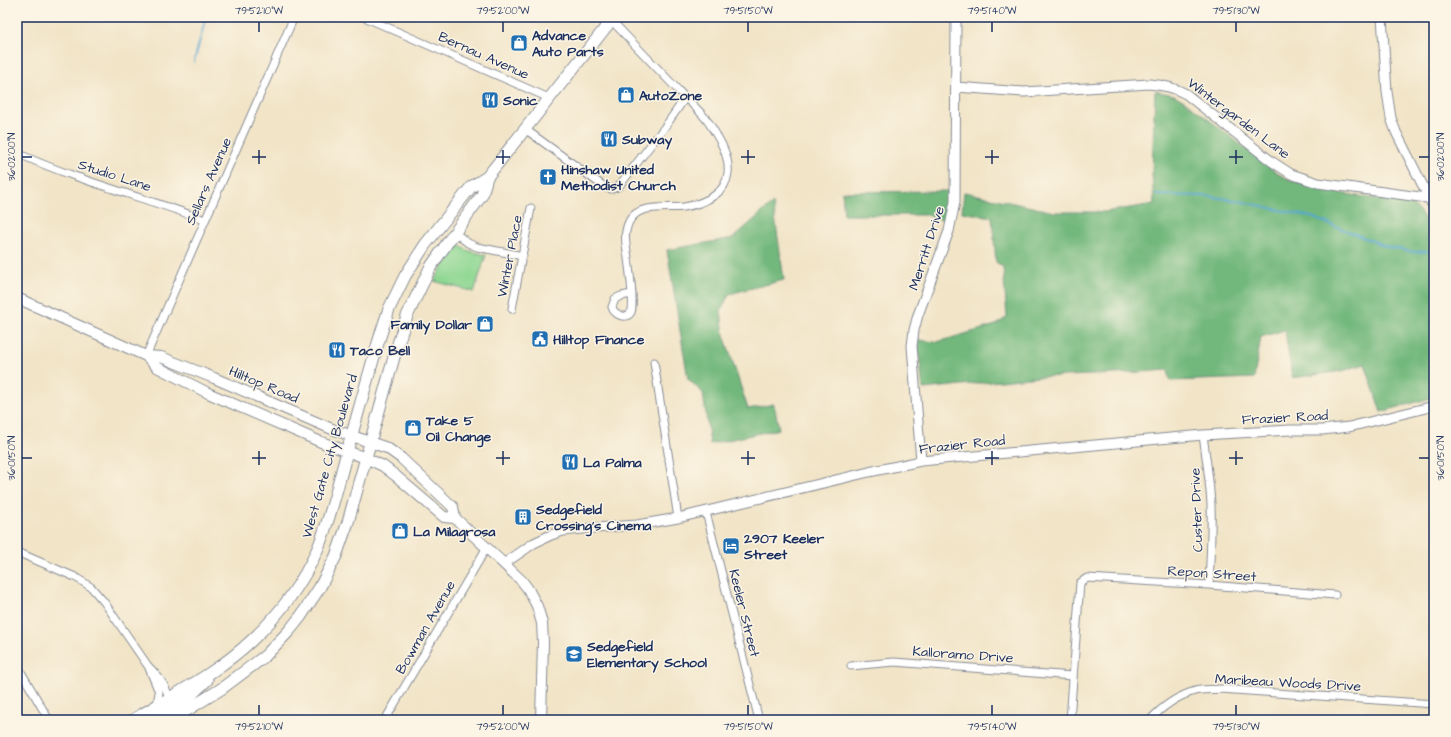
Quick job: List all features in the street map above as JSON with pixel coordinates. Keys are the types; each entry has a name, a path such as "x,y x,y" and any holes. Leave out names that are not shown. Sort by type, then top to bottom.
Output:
{"main road":[{"name":"West Gate City Boulevard","path":"171,720 181,717 252,667 274,646 300,616 320,586 336,556 353,506 396,350 407,316 430,268 454,232 482,195 488,177 612,19"},
{"name":"West Gate City Boulevard","path":"133,720 225,662 251,641 274,618 291,596 318,548 324,532 382,327 389,309 405,276 426,244 471,187 488,177"},
{"name":"Hilltop Road","path":"17,298 146,356 161,357 214,378 332,429 387,448 401,458 453,507 455,518 444,517 390,471 366,458 321,442 208,393 157,367 146,356"},
{"path":"455,518 522,581 528,589 540,615 543,642 542,720"},
{"path":"171,720 172,712 176,706 192,694 225,662"},
{"path":"153,720 165,710 169,698"}],"street":[{"name":"Sellars Avenue","path":"146,356 294,17"},
{"name":"Bernau Avenue","path":"364,17 549,98"},
{"name":"Merritt Drive","path":"921,461 912,339 918,315 953,219 955,202 956,17"},
{"path":"1382,17 1387,92 1391,118 1396,132 1432,199 1434,208"},
{"path":"612,19 709,122 724,147 729,172 727,180 720,192 706,201 696,205 682,207 649,208 639,212 631,219 626,230 626,240 632,294"},
{"name":"Wintergarden Lane","path":"956,87 1024,92 1149,84 1164,85 1176,88 1186,94 1271,161 1291,174 1318,183 1432,199"},
{"path":"525,128 606,188 612,189 619,186 667,124 685,98"},
{"name":"Studio Lane","path":"17,153 80,179 158,203 206,220"},
{"name":"Winter Place","path":"512,309 531,208"},
{"path":"454,232 468,243 477,247 523,256"},
{"path":"654,362 678,518"},
{"name":"Frazier Road","path":"505,564 534,543 551,535 562,532 582,528 637,525 678,518 921,461 1203,435 1290,430 1322,430 1349,427 1434,406"},
{"name":"Custer Drive","path":"1203,435 1211,506 1209,585"},
{"name":"Keeler Street","path":"706,512 759,720"},
{"name":"Bowman Avenue","path":"385,720 486,547"},
{"path":"17,552 75,577 91,588 104,602 148,666 159,692 157,705"},
{"name":"Repon Street","path":"1073,676 1080,583 1087,578 1209,585 1335,595"},
{"name":"Kalloramo Drive","path":"851,666 894,662 1073,676"},
{"path":"17,665 49,720"},
{"path":"148,666 156,673 167,690 169,698"},
{"path":"1070,720 1073,676"},
{"name":"Maribeau Woods Drive","path":"1150,720 1158,711 1177,699 1195,691 1220,689 1434,704"}],"green space":[{"path":"1155,91 1174,95 1186,102 1280,175 1326,190 1408,203 1421,213 1434,236 1434,397 1381,412 1365,364 1342,371 1292,378 1285,330 1261,337 1254,378 1170,381 1168,370 1039,377 923,389 918,340 937,342 996,325 1007,317 1003,267 996,262 992,217 962,212 964,192 1054,212 1105,212 1154,204 1152,173"},
{"path":"949,191 945,221 929,215 844,215 842,192"},
{"path":"773,203 784,280 729,294 721,311 724,335 748,409 774,404 779,429 710,444 703,393 688,379 667,250 733,238"},
{"path":"460,246 469,251 486,255 474,292 434,281 454,248"}],"waterway":[{"path":"194,62 206,17"},
{"path":"1156,195 1207,196 1234,200 1311,217 1388,247 1414,252 1434,251"}],"place":[{"name":"Advance Auto Parts","path":"519,43"},
{"name":"AutoZone","path":"626,95"},
{"name":"Sonic","path":"490,100"},
{"name":"Subway","path":"609,139"},
{"name":"Hinshaw United Methodist Church","path":"548,177"},
{"name":"Family Dollar","path":"485,324"},
{"name":"Hilltop Finance","path":"540,339"},
{"name":"Taco Bell","path":"337,350"},
{"name":"Take 5 Oil Change","path":"413,428"},
{"name":"La Palma","path":"570,462"},
{"name":"Sedgefield Crossing's Cinema","path":"523,517"},
{"name":"La Milagrosa","path":"400,531"},
{"name":"2907 Keeler Street","path":"731,546"},
{"name":"Sedgefield Elementary School","path":"574,654"}]}
